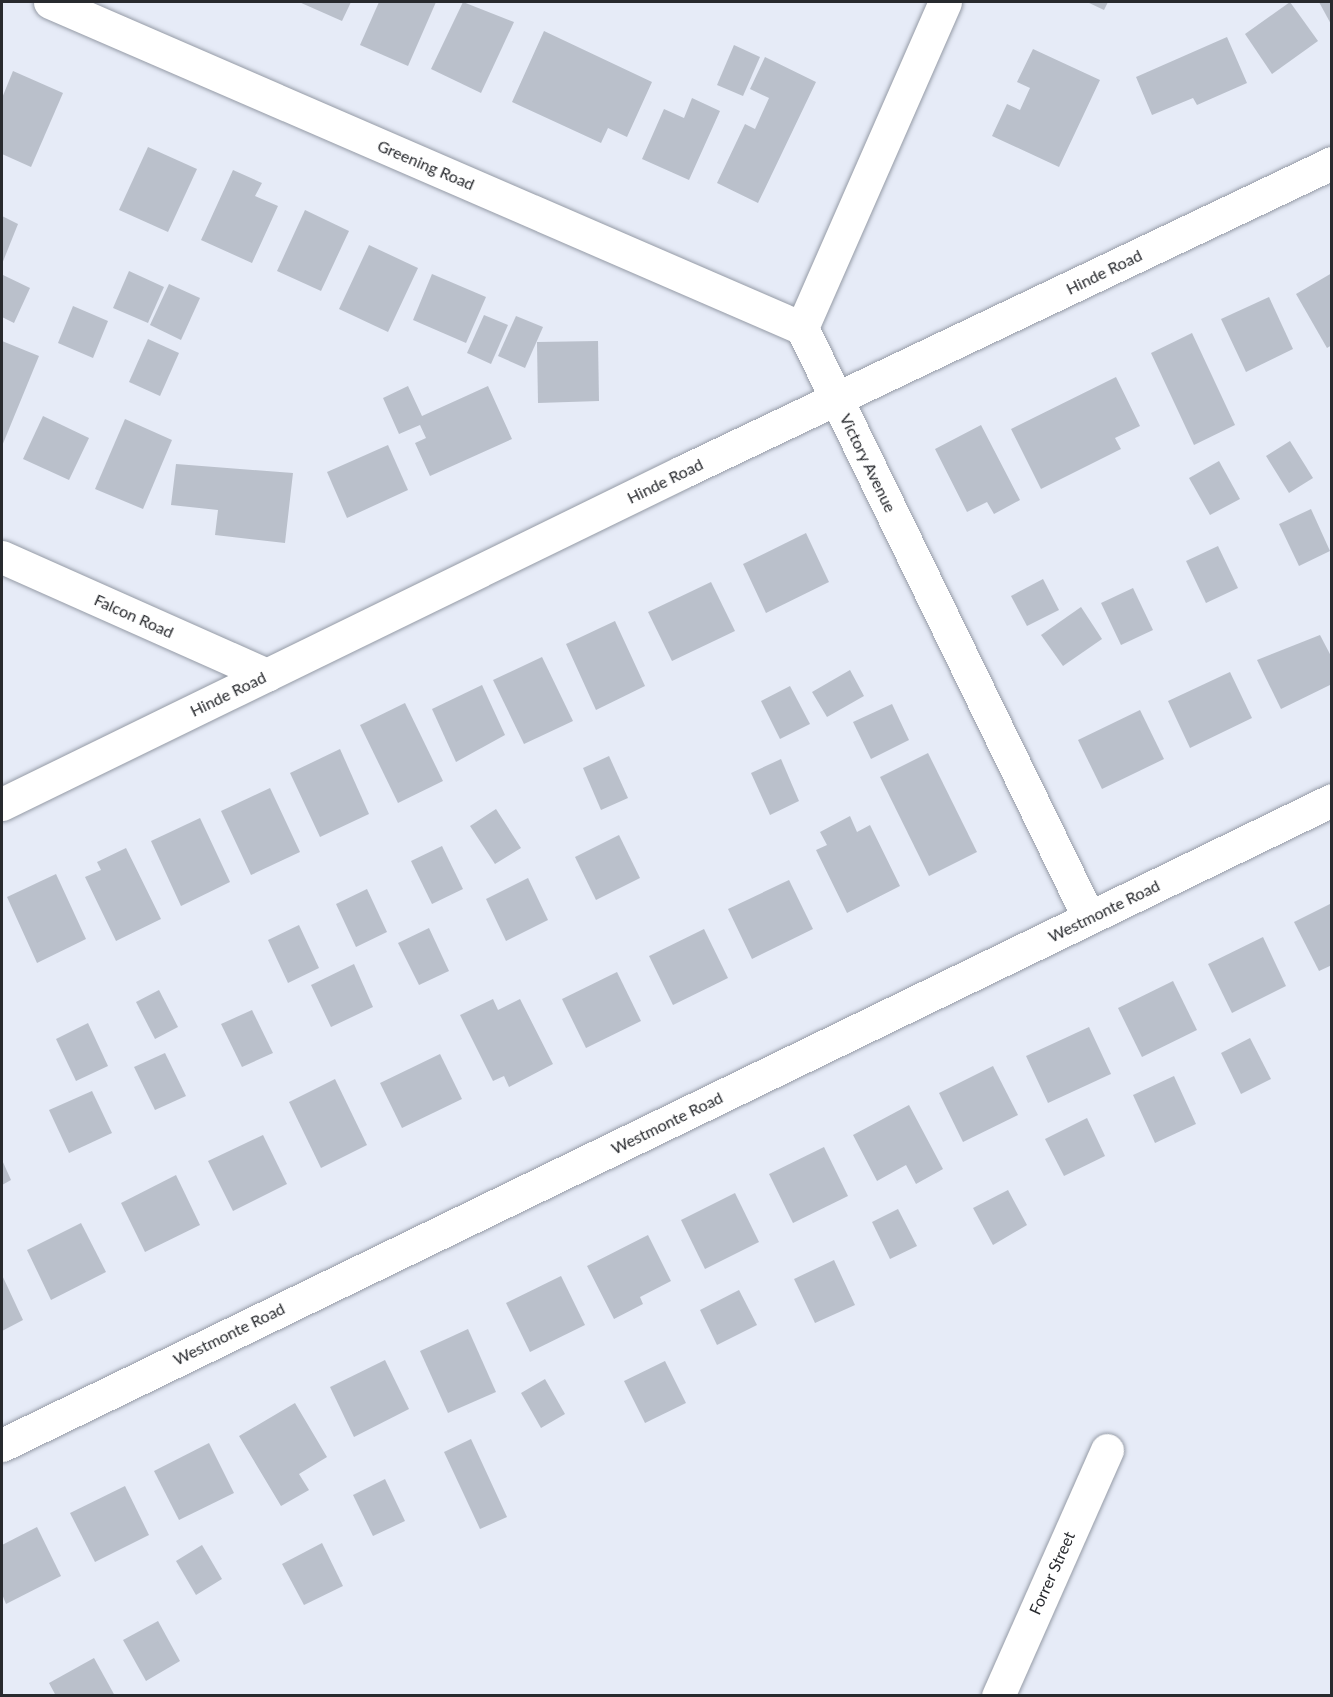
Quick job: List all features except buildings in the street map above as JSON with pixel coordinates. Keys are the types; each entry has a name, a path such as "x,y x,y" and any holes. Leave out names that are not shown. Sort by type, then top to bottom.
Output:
{"street":[{"name":"Greening Road","path":"50,2 802,328"},
{"path":"802,328 945,2"},
{"name":"Hinde Road","path":"2,804 682,472 838,401 1332,163"},
{"name":"Victory Avenue","path":"802,328 1089,918"},
{"name":"Falcon Road","path":"2,557 267,675"},
{"name":"Westmonte Road","path":"2,1445 1332,800"},
{"name":"Forrer Street","path":"998,1695 1107,1450"}]}
